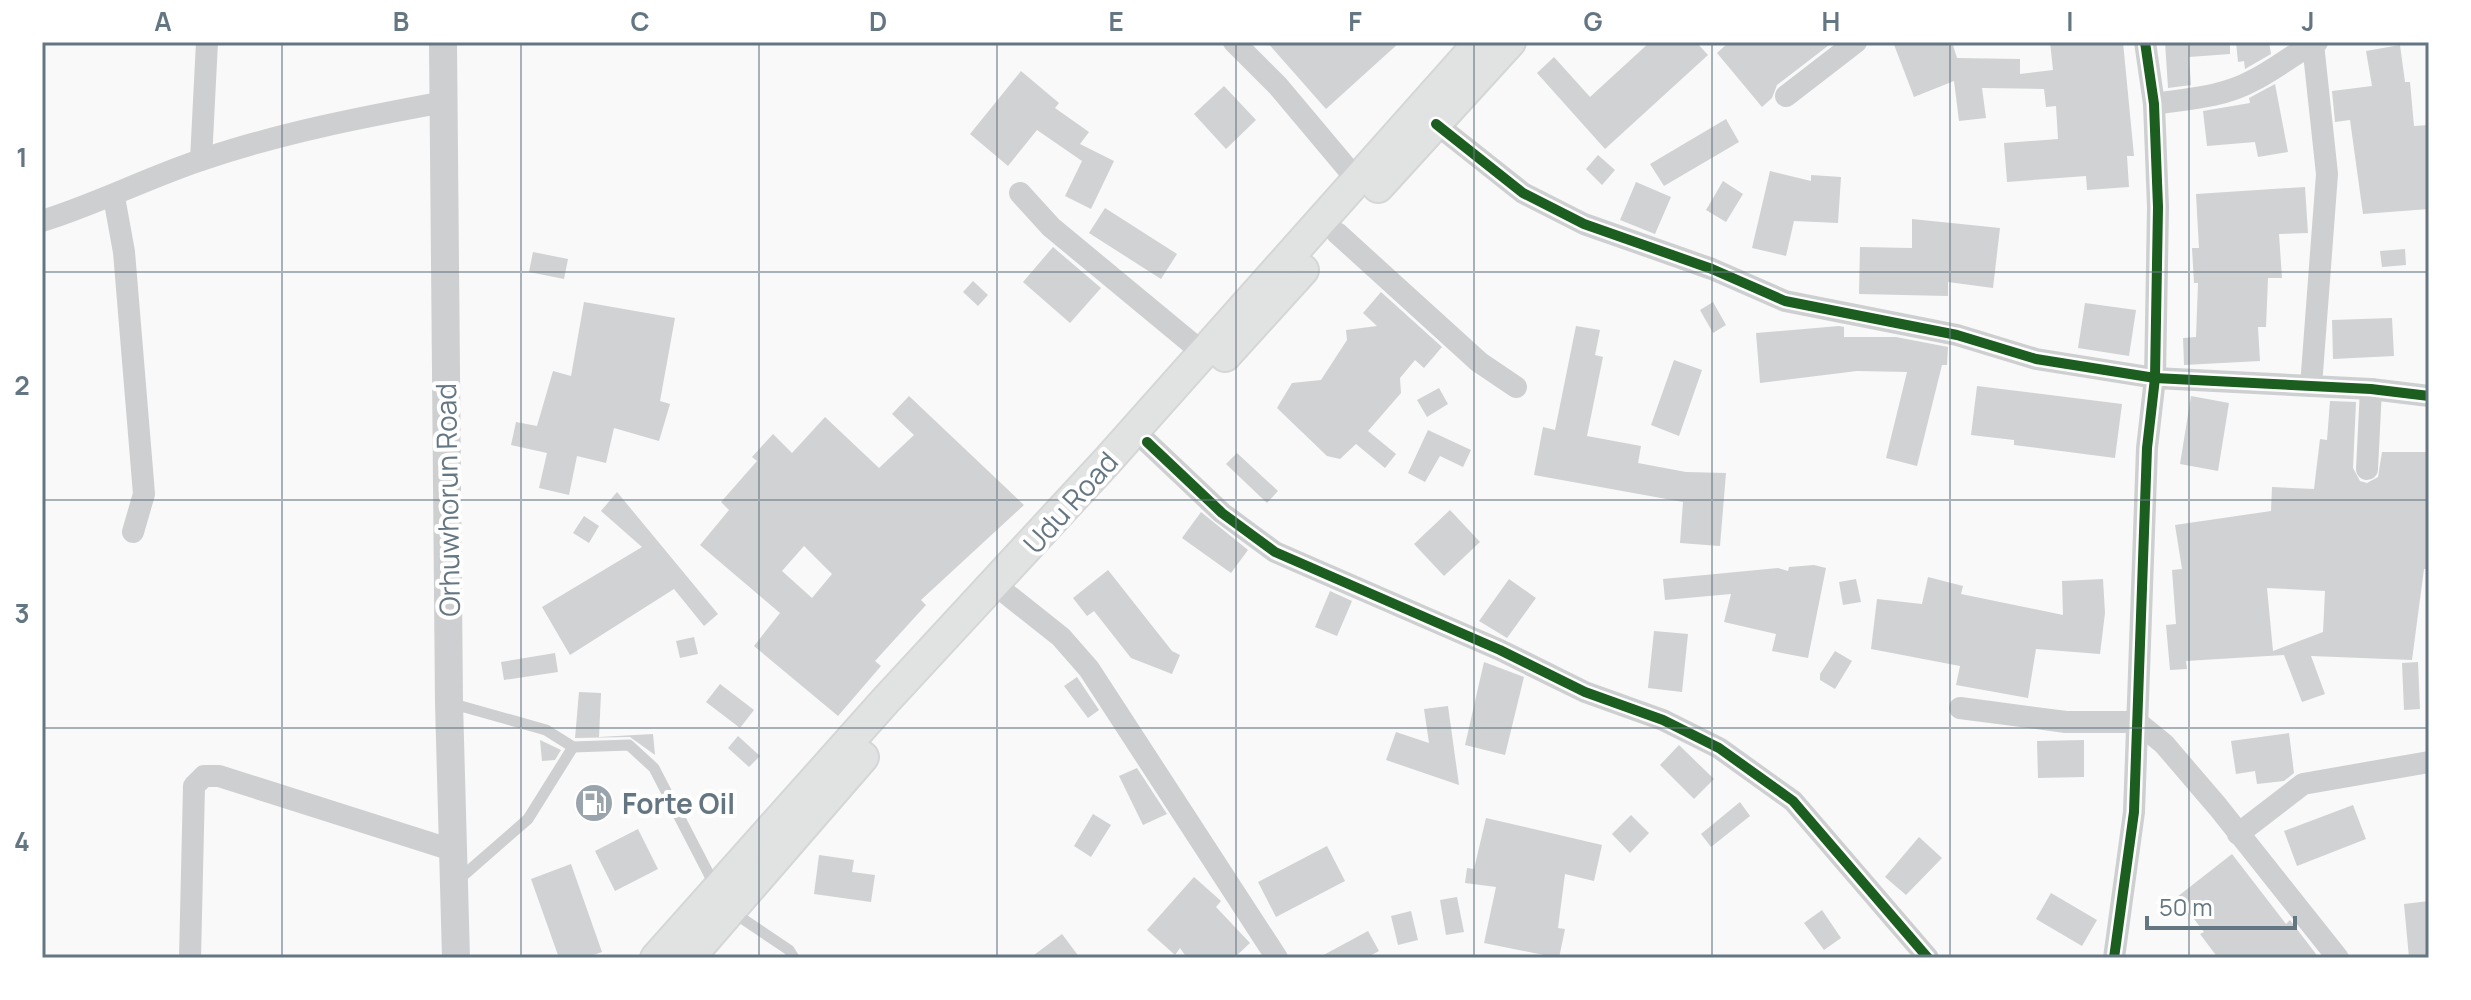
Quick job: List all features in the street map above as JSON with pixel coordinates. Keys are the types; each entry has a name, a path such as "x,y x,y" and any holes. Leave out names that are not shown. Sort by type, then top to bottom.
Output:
{"main road":[{"name":"Udu Road","path":"689,958 723,900 1202,352 1480,42"},
{"name":"Udu Road","path":"656,958 723,900 1008,595 1510,42"}],"street":[{"path":"201,160 207,42"},
{"name":"Orhuwhorun Road","path":"443,42 449,703 456,958"},
{"path":"1234,42 1278,86 1357,180"},
{"path":"1786,96 1856,42"},
{"path":"2114,958 2134,812 2147,448 2155,378 2158,207 2154,104 2145,42"},
{"path":"2154,104 2220,94 2253,81 2315,43 2327,174 2311,386"},
{"path":"42,221 114,197 201,160 367,116 444,102"},
{"path":"1436,124 1523,193 1571,218 1648,249 1712,269 1785,301 1957,335 2036,359 2155,378 2371,389 2429,396"},
{"path":"1020,193 1063,237 1202,352"},
{"path":"114,197 124,252 144,494 133,532"},
{"path":"1337,233 1479,362 1516,387"},
{"path":"2367,469 2371,389"},
{"path":"1147,442 1222,513 1275,552 1486,644 1585,692 1663,720 1719,748 1793,801 1928,958"},
{"path":"1008,595 1061,637 1089,669 1277,958"},
{"path":"1960,708 2066,722 2137,722 2164,744 2338,958"},
{"path":"2238,834 2303,784 2429,762"},
{"path":"190,958 194,786 204,776 219,776 452,850"}],"lane":[{"path":"449,703 546,730 573,747 629,745 643,755 654,768 723,900 789,950 794,958"},
{"path":"453,884 528,819 573,747"}],"building":[{"path":"1267,42 1400,42 1326,109"},
{"path":"1650,42 1696,42 1708,55 1605,149 1537,73 1554,57 1590,97"},
{"path":"1729,42 1833,42 1777,85 1772,98 1762,107 1717,53"},
{"path":"1893,42 1952,42 1957,58 2020,59 2020,74 2053,70 2050,42 2123,42 2134,156 2127,156 2129,187 2087,190 2086,176 2007,182 2004,143 2058,139 2056,106 2046,107 2044,89 1982,88 1986,118 1959,121 1954,81 1914,97"},
{"path":"2165,42 2230,42 2230,54 2189,57 2191,85 2168,88"},
{"path":"2236,42 2269,42 2271,54 2245,69 2244,61 2238,62"},
{"path":"2400,45 2405,82 2410,82 2414,126 2429,125 2429,209 2363,214 2350,120 2335,122 2332,91 2372,86 2366,51"},
{"path":"1021,71 1059,103 1055,108 1089,132 1080,144 1114,161 1091,209 1065,196 1082,161 1037,130 1008,166 970,134"},
{"path":"2275,84 2288,152 2258,157 2255,142 2207,146 2203,111 2250,103 2249,98"},
{"path":"1224,86 1256,120 1226,149 1194,114"},
{"path":"1726,119 1739,142 1664,186 1650,164"},
{"path":"1598,155 1615,170 1602,185 1586,169"},
{"path":"1770,171 1811,181 1811,175 1841,177 1838,223 1794,221 1786,256 1752,248"},
{"path":"1723,181 1743,194 1726,222 1706,210"},
{"path":"1636,182 1671,197 1655,234 1620,220"},
{"path":"2305,187 2308,233 2279,234 2282,278 2268,278 2266,327 2258,327 2260,361 2184,365 2183,338 2196,337 2198,283 2194,283 2192,248 2199,248 2196,194"},
{"path":"1105,208 1177,254 1161,279 1089,233"},
{"path":"1912,219 2000,228 1993,288 1948,282 1948,296 1859,294 1860,247 1912,248"},
{"path":"1053,247 1101,288 1070,323 1023,282"},
{"path":"2405,249 2406,265 2382,267 2380,251"},
{"path":"533,252 568,259 564,279 529,272"},
{"path":"973,281 988,295 978,306 963,292"},
{"path":"1381,292 1442,347 1424,368 1415,360 1400,378 1401,393 1368,431 1396,454 1385,468 1356,444 1340,459 1327,456 1277,408 1292,383 1321,380 1347,340 1346,330 1377,326 1363,313"},
{"path":"584,302 675,318 660,401 670,404 659,441 614,428 606,463 577,456 569,495 539,488 547,453 511,445 516,422 537,426 553,371 571,376"},
{"path":"1713,302 1726,325 1713,333 1700,310"},
{"path":"2085,303 2136,310 2129,356 2078,348"},
{"path":"2392,318 2394,356 2333,359 2332,320"},
{"path":"1576,326 1600,330 1595,355 1603,357 1587,436 1641,446 1638,463 1686,472 1726,473 1720,546 1680,543 1683,502 1534,475 1543,427 1555,430"},
{"path":"1844,327 1844,337 1896,337 1948,347 1947,365 1942,365 1917,466 1886,458 1907,372 1857,371 1760,383 1756,333"},
{"path":"1674,360 1702,370 1679,436 1651,425"},
{"path":"1977,386 2122,404 2115,458 2014,445 2014,440 1971,435"},
{"path":"1439,388 1448,404 1427,417 1417,400"},
{"path":"909,396 1024,505 921,600 926,605 875,661 881,666 838,716 754,646 780,613 700,545 729,510 721,502 757,461 752,457 773,434 792,453 825,417 879,468 914,435 892,414","holes":["804,546 832,574 812,598 782,571"]},
{"path":"2191,396 2229,403 2218,471 2180,464"},
{"path":"2330,401 2356,402 2353,468 2360,481 2367,483 2378,477 2382,452 2429,452 2429,569 2424,569 2412,660 2311,656 2325,694 2302,702 2284,655 2186,661 2187,669 2170,670 2166,625 2176,624 2172,570 2182,569 2175,525 2271,511 2272,487 2314,489 2320,439 2327,440","holes":["2267,588 2325,591 2323,632 2273,651"]},
{"path":"1428,430 1471,450 1463,467 1440,456 1425,482 1408,473"},
{"path":"1237,453 1278,491 1267,503 1226,464"},
{"path":"617,492 718,614 704,626 674,589 570,655 542,607 642,547 601,511"},
{"path":"1450,510 1480,542 1444,576 1414,544"},
{"path":"1201,512 1248,550 1231,573 1182,538"},
{"path":"584,516 599,526 589,543 573,533"},
{"path":"1814,565 1826,568 1808,658 1772,651 1776,634 1724,622 1731,594 1665,600 1663,579 1778,568 1788,571 1789,567"},
{"path":"1108,570 1172,651 1180,655 1172,674 1131,658 1094,611 1087,616 1073,598"},
{"path":"1928,577 1963,586 1961,594 2063,615 2062,581 2103,579 2105,613 2100,654 2036,649 2028,698 1956,685 1960,666 1871,649 1877,599 1922,604"},
{"path":"1509,579 1536,598 1507,638 1479,621"},
{"path":"1856,579 1861,602 1843,605 1839,582"},
{"path":"1330,591 1352,601 1337,636 1315,627"},
{"path":"1654,631 1688,634 1682,692 1648,688"},
{"path":"694,637 698,654 680,658 676,641"},
{"path":"1835,651 1852,661 1835,689 1820,680 1820,674"},
{"path":"555,653 558,672 504,680 501,662"},
{"path":"1484,662 1524,677 1505,755 1465,745"},
{"path":"2418,662 2420,709 2404,710 2402,663"},
{"path":"1077,677 1099,710 1088,718 1064,686"},
{"path":"720,684 754,710 740,728 706,702"},
{"path":"579,692 601,693 599,737 653,734 655,755 630,737 575,738"},
{"path":"1448,706 1459,785 1386,760 1396,732 1429,743 1424,709"},
{"path":"2289,733 2294,773 2284,781 2257,784 2255,771 2236,774 2231,741"},
{"path":"738,736 760,756 749,767 728,748"},
{"path":"540,740 561,750 555,760 542,761"},
{"path":"2084,740 2084,777 2038,778 2037,741"},
{"path":"1679,745 1714,779 1694,799 1660,765"},
{"path":"1137,768 1167,814 1143,825 1119,776"},
{"path":"1740,802 1750,816 1711,847 1701,834"},
{"path":"2353,805 2366,839 2297,866 2284,831"},
{"path":"1093,814 1111,825 1091,857 1074,846"},
{"path":"1631,815 1649,833 1630,853 1612,834"},
{"path":"1486,818 1602,845 1594,881 1565,874 1558,928 1565,929 1559,958 1484,943 1496,887 1465,883 1467,868 1474,869"},
{"path":"638,829 658,869 615,891 595,851"},
{"path":"1919,837 1942,858 1906,895 1885,877"},
{"path":"1327,846 1345,881 1276,917 1258,882"},
{"path":"2232,854 2286,924 2290,920 2319,958 2218,958 2200,934 2204,932 2177,897"},
{"path":"819,855 854,860 852,872 875,875 871,902 814,894"},
{"path":"571,864 602,952 585,958 559,958 531,879"},
{"path":"1194,877 1221,901 1216,907 1250,943 1234,958 1187,958 1180,948 1175,955 1147,930"},
{"path":"2051,893 2097,920 2082,946 2036,919"},
{"path":"1457,897 1464,932 1446,935 1440,900"},
{"path":"2429,901 2429,958 2409,958 2404,904"},
{"path":"1822,910 1841,938 1824,950 1804,923"},
{"path":"1411,911 1418,940 1398,945 1391,916"},
{"path":"1368,931 1379,951 1366,958 1318,958"},
{"path":"1062,934 1080,958 1030,958"}],"cycle path":[{"path":"2114,958 2134,812 2147,448 2155,378 2158,207 2154,104 2145,42"},
{"path":"1436,124 1523,193 1584,224 1712,269 1785,301 1957,335 2036,359 2155,378 2371,389 2429,396"},
{"path":"1147,442 1222,513 1275,552 1500,650 1585,692 1663,720 1719,748 1793,801 1928,958"}],"place":[{"name":"Forte Oil","path":"594,803"}]}
